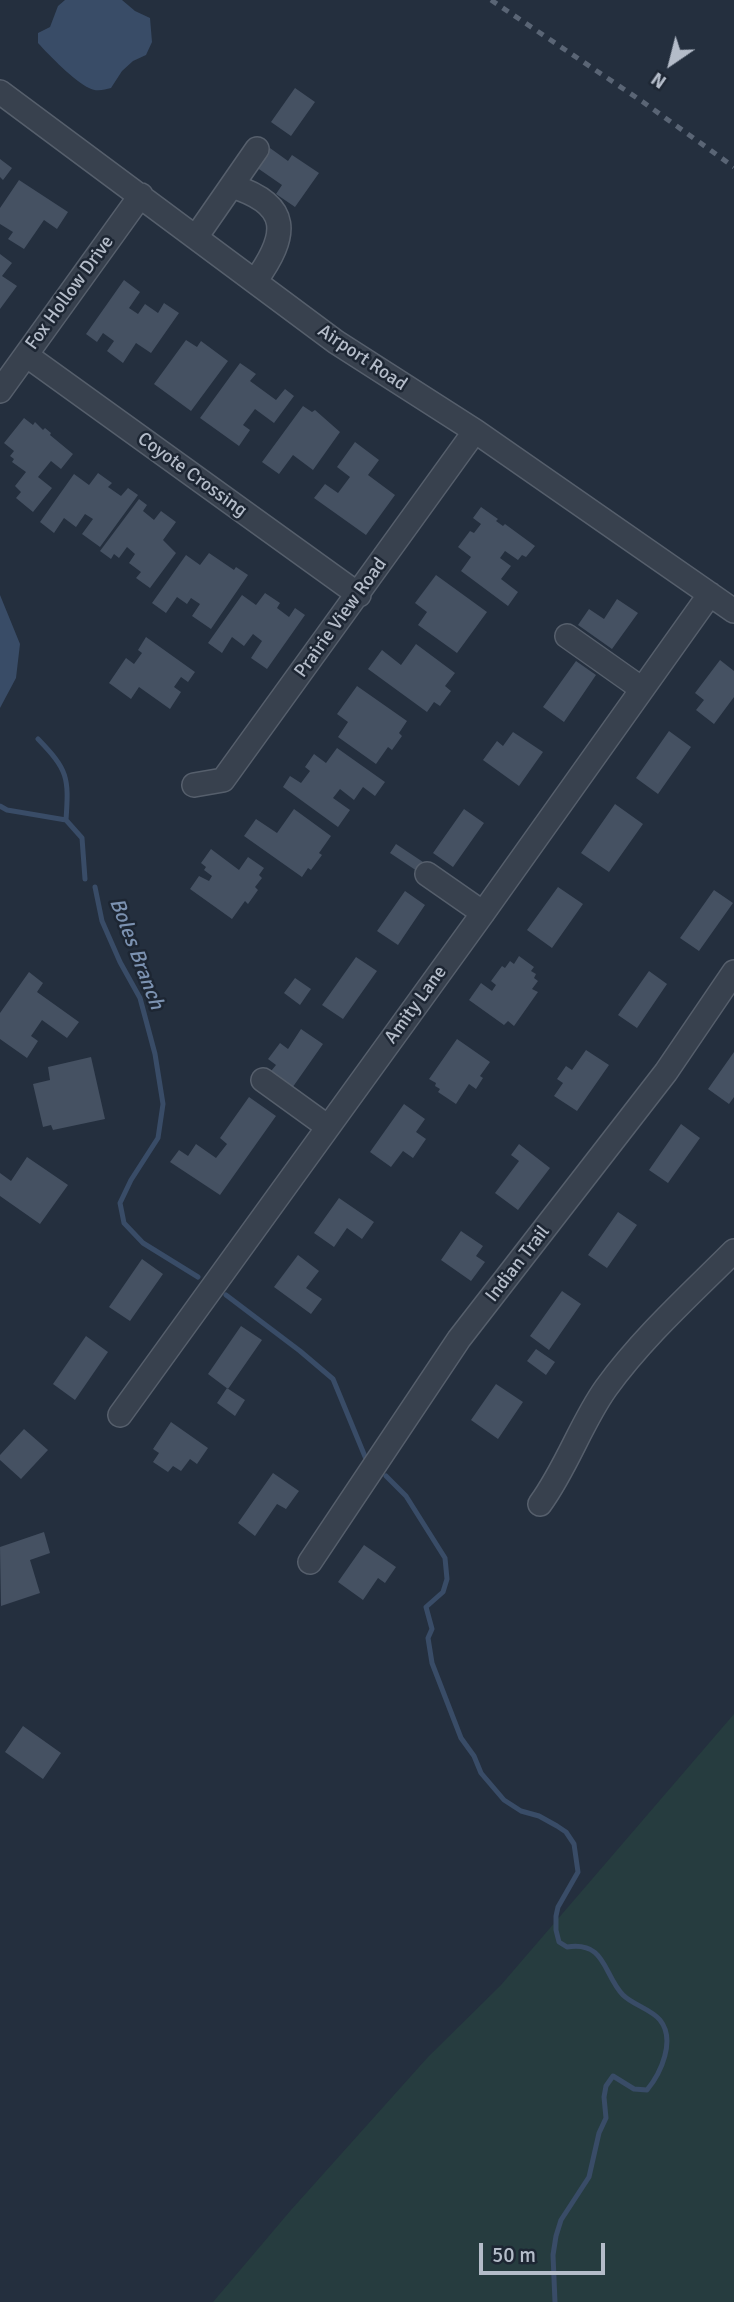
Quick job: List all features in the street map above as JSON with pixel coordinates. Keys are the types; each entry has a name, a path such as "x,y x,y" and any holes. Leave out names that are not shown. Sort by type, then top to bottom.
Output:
{"street":[{"name":"Airport Road","path":"0,92 345,347 475,431 734,611"},
{"path":"196,237 257,149"},
{"path":"232,186 253,192 273,209 280,223 278,244 256,280"},
{"name":"Fox Hollow Drive","path":"0,391 141,195"},
{"name":"Coyote Crossing","path":"26,355 359,595"},
{"name":"Prairie View Road","path":"194,785 223,780 475,431"},
{"name":"Amity Lane","path":"120,1415 710,594"},
{"path":"566,636 642,689"},
{"path":"427,874 483,913"},
{"name":"Indian Trail","path":"310,1562 459,1339 666,1072 734,972"},
{"path":"263,1080 328,1127"},
{"path":"540,1504 561,1473 605,1389 643,1342 734,1251"}],"green space":[{"path":"734,1714 734,2302 213,2302 428,2057 501,1985"}],"water":[{"path":"65,0 122,0 135,11 150,18 152,42 146,55 133,61 122,71 111,88 94,90 83,85 38,43 38,33 50,27 58,6"},
{"path":"0,595 20,644 16,678 0,708"}],"building":[{"path":"295,88 315,102 291,136 271,122"},
{"path":"270,148 288,161 292,155 319,173 295,207 276,194 282,185 256,167"},
{"path":"0,159 12,168 3,180 0,177"},
{"path":"19,180 68,212 57,229 44,220 24,249 8,239 13,232 0,224 0,208"},
{"path":"0,254 12,263 2,276 17,286 0,309"},
{"path":"124,280 140,292 129,308 138,314 145,304 158,313 164,303 179,313 151,353 136,343 123,363 107,351 114,341 103,333 97,342 86,334"},
{"path":"186,340 197,347 201,341 228,361 191,411 154,384"},
{"path":"240,363 256,374 250,381 276,400 285,389 294,396 274,423 255,409 243,425 250,430 239,446 200,418"},
{"path":"303,406 312,412 315,410 340,432 313,470 293,455 279,474 262,462"},
{"path":"24,418 33,425 35,422 43,430 45,428 73,454 61,469 51,461 38,477 52,488 33,512 16,498 21,492 15,486 26,472 12,462 14,459 10,456 14,451 4,443"},
{"path":"355,442 379,460 368,475 395,495 366,535 314,498 325,484 338,493 350,477 337,467"},
{"path":"98,473 112,483 108,487 121,496 128,488 138,495 100,547 82,534 93,519 85,514 76,527 64,518 54,533 40,522 74,474 89,485"},
{"path":"139,499 147,505 143,511 154,520 161,511 176,522 163,540 176,553 150,588 136,578 141,572 129,563 135,554 127,547 119,558 114,554 111,559 100,551"},
{"path":"481,507 498,519 496,521 503,526 505,524 535,546 526,557 522,555 518,560 505,551 500,558 511,566 501,579 518,592 508,606 461,571 471,557 458,547 470,531 474,533 481,524 473,518"},
{"path":"209,553 234,570 236,567 248,575 211,629 192,616 200,604 191,598 187,604 177,597 166,613 152,603 186,555 200,565"},
{"path":"436,575 487,612 457,653 418,625 427,612 415,603"},
{"path":"265,593 280,603 277,608 289,617 295,608 305,615 267,669 251,658 262,641 253,634 244,646 232,637 222,653 208,643 242,595 256,605"},
{"path":"617,599 638,613 612,649 578,625 589,609 604,619"},
{"path":"146,637 195,672 188,682 181,677 174,687 181,692 170,709 139,687 131,699 109,683 126,658 134,664 142,653 138,650"},
{"path":"416,644 455,673 445,686 451,691 440,706 434,702 427,712 368,669 382,650 401,665"},
{"path":"720,660 734,671 734,697 714,724 696,710 704,700 695,693"},
{"path":"576,661 596,675 564,722 543,707"},
{"path":"357,686 407,721 399,733 402,736 392,750 388,747 376,764 338,737 348,722 337,714"},
{"path":"669,731 691,747 658,794 636,778"},
{"path":"513,732 543,752 519,786 483,760 497,741 503,746"},
{"path":"337,748 385,782 375,796 363,787 354,800 340,789 333,798 350,810 338,827 283,787 290,776 301,783 310,771 305,767 314,754 326,763"},
{"path":"615,804 643,824 609,872 581,853"},
{"path":"294,809 331,836 319,853 322,855 302,877 244,836 256,819 277,833"},
{"path":"464,809 484,823 453,867 433,853"},
{"path":"396,844 423,862 417,871 390,853"},
{"path":"211,849 239,870 248,857 264,868 259,875 262,878 255,887 258,890 248,904 245,901 232,919 190,889 199,876 209,881 212,876 204,870 206,867 201,863"},
{"path":"558,887 583,904 552,948 527,930"},
{"path":"714,890 733,903 699,951 680,938"},
{"path":"405,891 425,905 398,945 377,931"},
{"path":"519,956 534,967 531,971 536,974 534,978 538,981 532,989 538,992 514,1026 508,1021 504,1025 469,1000 481,983 492,991 496,985 491,981 502,966 505,968 510,961 514,964"},
{"path":"356,957 377,971 343,1019 322,1005"},
{"path":"649,971 667,984 637,1028 618,1015"},
{"path":"29,972 43,983 37,992 79,1022 67,1038 42,1020 31,1036 38,1041 27,1058 0,1039 0,1013"},
{"path":"295,978 311,989 300,1005 284,993"},
{"path":"301,1029 323,1044 290,1091 267,1076 276,1065 268,1059 280,1043 288,1049"},
{"path":"457,1039 490,1062 480,1076 483,1078 476,1089 469,1084 456,1104 438,1092 440,1089 435,1086 436,1083 429,1079"},
{"path":"586,1050 609,1065 577,1111 554,1096 563,1083 557,1079 566,1066 572,1070"},
{"path":"734,1052 734,1097 729,1104 708,1089"},
{"path":"91,1057 105,1119 53,1130 51,1125 43,1127 33,1084 50,1080 48,1067"},
{"path":"249,1097 276,1116 220,1195 170,1162 179,1150 188,1156 196,1144 216,1158 227,1144 220,1138"},
{"path":"404,1104 425,1119 416,1132 426,1139 413,1158 403,1151 391,1167 370,1152"},
{"path":"681,1124 700,1138 668,1183 649,1170"},
{"path":"519,1144 550,1168 518,1210 495,1193 519,1161 511,1155"},
{"path":"27,1157 68,1185 40,1224 0,1196 0,1173 11,1181"},
{"path":"339,1198 374,1222 362,1239 347,1228 334,1247 314,1233"},
{"path":"618,1212 637,1225 607,1268 588,1255"},
{"path":"461,1231 483,1246 476,1256 485,1262 471,1281 441,1260"},
{"path":"298,1255 319,1271 306,1288 322,1299 311,1314 274,1287"},
{"path":"142,1259 163,1274 130,1321 109,1307"},
{"path":"562,1291 581,1304 549,1350 530,1336"},
{"path":"241,1326 262,1340 228,1389 208,1374"},
{"path":"86,1336 108,1352 75,1400 53,1384"},
{"path":"536,1349 555,1362 546,1375 527,1361"},
{"path":"496,1384 523,1402 498,1439 471,1420"},
{"path":"227,1388 245,1400 235,1416 217,1403"},
{"path":"171,1422 208,1448 197,1464 190,1459 181,1471 173,1466 168,1472 153,1462 159,1453 153,1449"},
{"path":"24,1429 48,1450 21,1479 0,1460 0,1455"},
{"path":"273,1473 299,1491 286,1509 277,1504 255,1536 238,1523"},
{"path":"44,1532 50,1553 30,1560 40,1593 1,1606 0,1547"},
{"path":"364,1545 396,1567 385,1583 378,1578 363,1600 338,1582"},
{"path":"23,1726 61,1753 43,1779 5,1752"}],"waterway":[{"path":"38,739 61,767 64,775 67,794 66,820"},
{"name":"Boles Branch","path":"0,806 7,810 66,820 82,838 85,879"},
{"name":"Boles Branch","path":"95,887 102,921 140,998 155,1054 163,1104 158,1138 131,1180 120,1203 124,1223 143,1243 198,1277"},
{"name":"Boles Branch","path":"226,1295 333,1379 366,1459"},
{"name":"Boles Branch","path":"386,1476 406,1496 445,1558 447,1579 443,1592 426,1607 432,1629 428,1638 432,1663 461,1738 474,1756 481,1773 504,1800 521,1811 539,1816 557,1826 566,1832 574,1844 578,1872 558,1907 556,1930 559,1942 567,1947 580,1946 597,1954 616,1987 632,2002 656,2016 665,2028 667,2037 665,2056 647,2090 634,2089 613,2076 606,2086 606,2118 599,2133 589,2177 561,2220 556,2236 553,2255 555,2302"}],"railway":[{"path":"491,0 734,167"}]}
